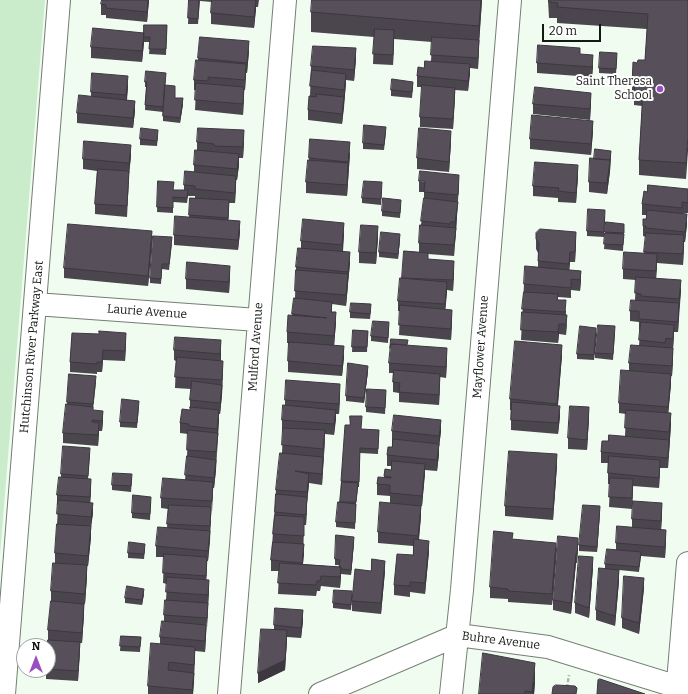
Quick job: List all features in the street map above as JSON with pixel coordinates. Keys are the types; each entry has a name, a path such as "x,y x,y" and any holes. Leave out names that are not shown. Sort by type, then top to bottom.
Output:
{"street":[{"name":"Hutchinson River Parkway East","path":"4,694 59,0"},
{"name":"Mulford Avenue","path":"229,694 284,0"},
{"name":"Mayflower Avenue","path":"451,694 458,635 510,0"},
{"name":"Laurie Avenue","path":"35,304 258,320"},
{"path":"681,690 688,564"},
{"name":"Buhre Avenue","path":"320,694 458,635 548,647 681,690"}],"path":[{"path":"566,694 568,675"}],"green space":[{"path":"0,0 45,0 0,556"}],"building":[{"path":"102,0 148,0 147,12 106,8 106,5 101,4"},
{"path":"189,0 199,0 198,19 188,18"},
{"path":"212,0 256,0 254,17 211,13"},
{"path":"312,0 481,0 479,26 311,12"},
{"name":"Saint Theresa School","path":"549,0 688,0 688,135 686,163 639,160 643,91 634,90 635,85 632,85 633,62 637,63 638,60 645,60 648,14 557,7 558,3 549,2"},
{"path":"144,25 167,25 166,49 149,49 150,37 144,37"},
{"path":"93,28 144,33 142,51 91,47"},
{"path":"375,29 394,30 393,55 373,54"},
{"path":"200,37 249,41 247,63 198,58"},
{"path":"432,37 479,40 478,58 431,55"},
{"path":"538,45 580,48 580,54 593,55 592,67 537,63"},
{"path":"313,46 356,48 354,70 311,66"},
{"path":"600,52 617,53 616,69 599,68"},
{"path":"196,60 246,64 245,80 208,77 208,81 194,80"},
{"path":"425,61 470,64 468,81 417,76 418,67 424,68"},
{"path":"312,70 346,74 344,90 310,86"},
{"path":"146,71 166,73 163,107 145,105 147,82 145,82"},
{"path":"92,73 128,76 126,95 91,92"},
{"path":"392,79 413,82 412,92 391,90"},
{"path":"196,83 244,87 243,104 195,100"},
{"path":"165,85 175,86 175,98 183,98 180,118 163,116"},
{"path":"422,85 455,88 453,119 420,117"},
{"path":"535,87 591,93 590,109 533,104"},
{"path":"316,94 344,97 342,114 308,110 309,96 316,97"},
{"path":"79,95 135,101 133,118 77,113"},
{"path":"532,115 593,121 591,144 530,139"},
{"path":"364,125 386,127 384,145 363,143"},
{"path":"141,128 158,130 157,141 140,139"},
{"path":"198,128 244,130 243,147 214,146 214,144 197,142"},
{"path":"419,128 451,131 449,162 417,158"},
{"path":"310,139 350,142 348,162 309,158"},
{"path":"84,141 131,145 129,163 83,159"},
{"path":"595,149 611,151 610,160 594,159"},
{"path":"195,150 239,154 237,169 194,165"},
{"path":"590,158 610,160 607,183 589,182"},
{"path":"308,160 348,163 347,185 306,182"},
{"path":"535,162 578,165 576,193 558,191 559,188 533,186"},
{"path":"98,169 129,171 127,206 95,204"},
{"path":"185,171 236,176 235,193 195,189 195,186 184,185"},
{"path":"420,171 459,175 458,195 424,192 425,181 419,181"},
{"path":"158,181 174,182 173,190 188,190 187,198 173,197 173,208 157,207"},
{"path":"364,181 382,182 381,199 362,198"},
{"path":"648,185 688,189 688,203 682,202 682,208 642,204 644,191 647,192"},
{"path":"190,198 229,200 228,218 189,215"},
{"path":"383,198 401,200 400,213 382,211"},
{"path":"424,198 458,202 455,222 451,222 450,224 421,221"},
{"path":"588,209 605,210 604,232 587,231"},
{"path":"647,210 687,214 685,232 646,228 646,226 643,226 643,219 646,219"},
{"path":"175,216 240,221 238,240 174,235"},
{"path":"303,219 344,223 342,245 301,241"},
{"path":"606,222 624,224 624,233 605,232"},
{"path":"68,224 152,231 148,276 64,268"},
{"path":"361,225 378,226 376,253 359,252"},
{"path":"420,225 456,228 454,245 419,243"},
{"path":"540,229 576,232 575,252 570,252 569,264 538,261 539,243 536,239 536,233"},
{"path":"381,232 400,234 398,254 379,252"},
{"path":"605,233 624,234 623,245 604,244"},
{"path":"646,233 684,235 683,254 644,252"},
{"path":"153,236 172,237 169,264 162,264 161,279 150,278"},
{"path":"298,248 350,252 348,272 296,267"},
{"path":"404,251 428,253 428,259 454,261 453,280 402,278"},
{"path":"624,252 657,254 656,271 623,269"},
{"path":"187,262 230,266 229,282 186,279"},
{"path":"525,266 581,271 580,280 571,279 571,288 524,284"},
{"path":"296,270 348,274 346,295 295,291"},
{"path":"636,277 681,280 679,299 641,296 641,294 635,293"},
{"path":"400,278 447,282 445,304 398,301"},
{"path":"524,292 558,294 557,300 566,300 565,312 522,309"},
{"path":"294,298 332,302 331,312 336,312 334,336 287,332 288,315 327,318 292,314"},
{"path":"631,300 679,303 678,322 639,319 639,311 630,311"},
{"path":"351,303 371,304 370,314 350,312"},
{"path":"400,305 452,310 451,329 399,325"},
{"path":"522,312 567,315 566,324 559,324 558,332 521,330"},
{"path":"373,321 389,322 388,338 371,336"},
{"path":"641,322 674,325 673,339 666,338 665,343 639,340"},
{"path":"598,325 615,326 613,354 595,353"},
{"path":"580,326 596,328 594,355 577,354"},
{"path":"353,330 368,331 367,347 352,347"},
{"path":"99,331 126,333 125,351 103,350 102,362 97,362 97,364 70,362 72,333 99,334"},
{"path":"175,337 221,340 220,354 174,350"},
{"path":"391,339 408,340 407,345 391,344 390,348"},
{"path":"515,341 562,345 557,404 510,399"},
{"path":"289,342 344,346 342,366 288,361"},
{"path":"391,344 447,348 446,367 389,363"},
{"path":"631,345 673,348 672,366 629,363"},
{"path":"177,357 223,361 222,380 175,377"},
{"path":"348,363 368,366 364,398 346,396"},
{"path":"394,370 440,374 439,395 399,392 400,383 393,382"},
{"path":"621,370 671,374 668,407 619,403"},
{"path":"69,374 96,376 93,404 67,402"},
{"path":"286,380 340,384 339,404 285,400"},
{"path":"192,381 222,385 220,403 190,400"},
{"path":"367,389 386,390 385,408 366,407"},
{"path":"122,399 139,401 137,423 120,422"},
{"path":"512,402 560,406 558,423 511,420"},
{"path":"66,404 93,407 93,410 103,411 102,421 92,420 92,422 99,423 98,435 63,433"},
{"path":"283,405 336,410 334,424 282,420"},
{"path":"570,406 589,407 587,440 568,438"},
{"path":"190,407 219,410 217,429 189,426 189,424 180,423 182,409 190,410"},
{"path":"626,410 671,413 669,432 625,428"},
{"path":"394,415 441,420 439,436 392,431"},
{"path":"350,416 362,416 361,429 379,430 378,449 360,448 359,482 341,481 345,425 350,425"},
{"path":"283,428 325,430 323,449 282,445"},
{"path":"188,430 218,433 216,452 187,450"},
{"path":"609,435 669,440 668,458 601,452 602,441 608,441"},
{"path":"393,439 439,444 437,460 387,455 388,447 392,447"},
{"path":"63,446 90,448 88,476 61,474"},
{"path":"509,451 557,454 553,509 505,506"},
{"path":"280,453 323,457 322,474 295,471 309,474 307,492 276,490"},
{"path":"187,456 216,460 214,478 185,475"},
{"path":"609,456 660,460 659,478 608,473"},
{"path":"392,461 425,464 422,496 390,493 390,485 377,484 378,477 391,478 384,476 385,469 391,470"},
{"path":"113,473 132,474 131,486 112,485"},
{"path":"59,477 91,479 90,497 57,495"},
{"path":"163,478 213,482 212,501 161,498"},
{"path":"610,478 633,479 632,498 609,497"},
{"path":"342,482 358,483 356,502 340,502"},
{"path":"276,494 307,497 306,515 275,512"},
{"path":"133,495 151,497 150,514 132,513"},
{"path":"58,500 93,503 91,517 57,514"},
{"path":"633,501 662,503 661,521 632,519"},
{"path":"338,502 356,504 355,523 336,522"},
{"path":"380,502 421,506 418,536 378,532"},
{"path":"169,505 211,507 210,526 167,524"},
{"path":"583,505 600,506 597,547 579,545"},
{"path":"275,515 304,517 304,536 273,534"},
{"path":"57,524 91,526 88,556 55,553"},
{"path":"617,526 666,530 665,547 616,543"},
{"path":"158,527 210,531 208,551 156,546"},
{"path":"494,531 513,533 512,539 556,543 552,594 508,591 508,589 490,587"},
{"path":"336,535 354,537 351,570 341,569 341,567 339,567 340,560 335,559"},
{"path":"558,536 578,538 571,603 553,600"},
{"path":"414,539 429,541 425,583 410,582 410,586 394,585 397,554 413,555"},
{"path":"129,542 145,544 144,554 128,553"},
{"path":"273,542 304,544 302,563 271,560"},
{"path":"607,549 641,552 639,567 605,564"},
{"path":"164,554 207,557 206,576 163,573"},
{"path":"579,556 593,557 589,608 575,603"},
{"path":"372,559 385,561 381,603 352,601 355,569 371,571"},
{"path":"53,563 87,565 85,594 51,591"},
{"path":"280,563 341,567 340,577 321,576 320,581 317,581 316,585 278,583"},
{"path":"599,568 619,570 615,616 596,610"},
{"path":"624,576 644,578 639,623 622,618"},
{"path":"167,577 209,580 208,595 166,592"},
{"path":"127,586 144,589 142,600 125,598"},
{"path":"334,590 352,591 351,605 333,603"},
{"path":"165,600 208,603 207,618 164,615"},
{"path":"51,601 84,604 82,633 48,630"},
{"path":"275,608 303,610 301,628 274,625"},
{"path":"162,621 206,625 205,641 160,637"},
{"path":"261,629 287,630 285,660 258,673"},
{"path":"121,636 141,637 140,647 120,646"},
{"path":"56,640 80,642 78,671 56,670"},
{"path":"151,643 195,647 194,665 169,662 168,670 194,673 192,690 148,686"},
{"path":"483,653 535,663 532,692 525,691 525,694 479,694"},
{"path":"600,679 645,694 597,694 598,680"},
{"path":"556,685 575,686 577,688 576,694 552,694 553,687"}],"place":[{"name":"Saint Theresa School","path":"660,89"}]}
